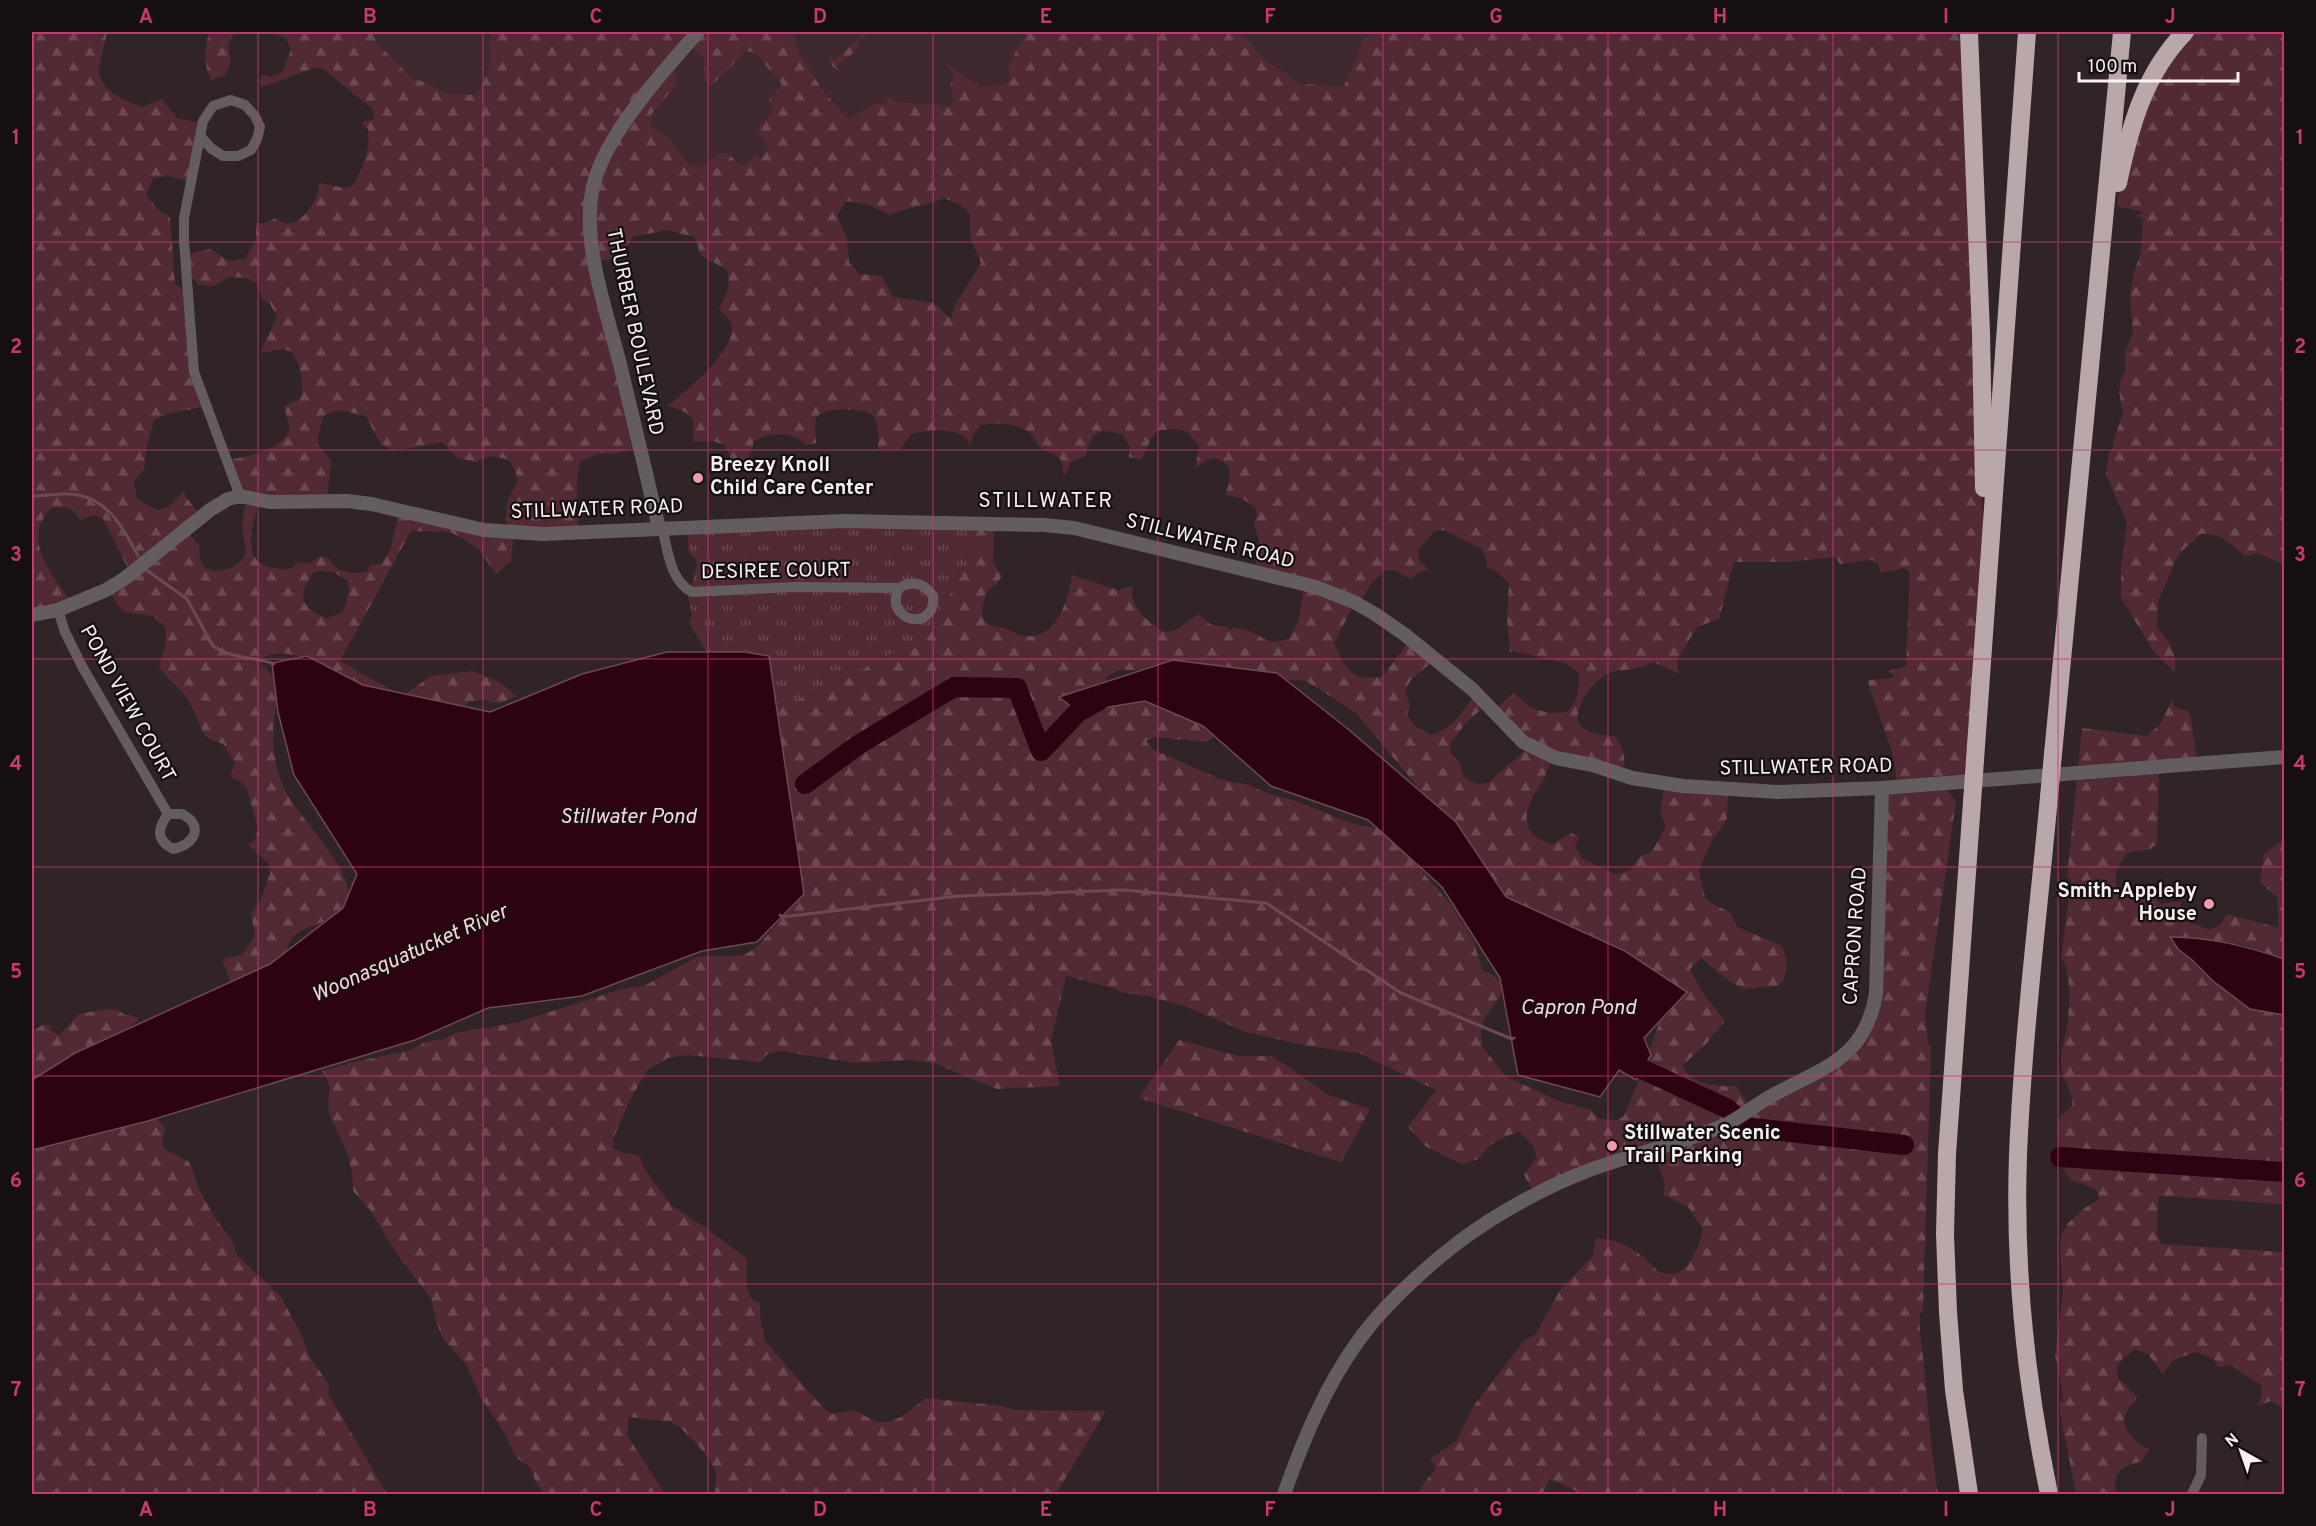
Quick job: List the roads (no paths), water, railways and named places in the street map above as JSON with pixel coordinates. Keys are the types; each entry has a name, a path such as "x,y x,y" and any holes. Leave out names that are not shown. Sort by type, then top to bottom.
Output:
{"highway":[{"path":"1969,32 1981,333 1985,615"},
{"path":"1969,1494 1953,1380 1947,1302 1945,1234 1948,1133 2027,32"},
{"path":"2049,1494 2036,1424 2026,1347 2020,1270 2018,1193 2024,1066 2122,32"},
{"path":"2100,269 2134,116 2154,72 2185,32"}],"street":[{"name":"THURBER BOULEVARD","path":"661,528 595,263 590,217 595,178 609,146 628,118 698,32"},
{"path":"32,615 58,610 106,590 124,579 210,510 228,499 240,496 194,372 184,218 203,121 213,106 231,100 245,105 255,116 260,128 258,139 251,150 238,156 223,156 212,149 201,137"},
{"name":"STILLWATER ROAD","path":"240,496 270,502 338,501 371,504 501,532 543,534 844,521 1044,525 1074,528 1316,587 1354,602 1404,634 1472,689 1523,742 1556,758 1593,765 1632,778 1716,789 1778,792 1882,788 2284,757"},
{"name":"DESIREE COURT","path":"661,528 675,576 682,587 692,592 794,587 899,588"},
{"name":"POND VIEW COURT","path":"58,610 65,632 83,668 168,814"},
{"name":"CAPRON ROAD","path":"1284,1494 1308,1432 1332,1384 1358,1340 1395,1300 1460,1241 1528,1200 1586,1172 1726,1124 1775,1093 1814,1076 1836,1061 1857,1040 1869,1020 1876,994 1882,788"},
{"path":"2192,1494 2201,1475 2202,1438"}],"water":[{"name":"Stillwater Pond","path":"667,652 745,652 769,656 804,894 757,942 702,951 582,996 488,1008 415,1040 148,1121 32,1150 32,1080 75,1053 270,964 343,908 357,874 294,775 278,712 272,663 307,656 363,685 490,712 582,674"},
{"name":"Capron Pond","path":"1173,660 1277,673 1348,729 1456,822 1506,897 1625,951 1687,992 1644,1038 1651,1055 1636,1080 1619,1070 1600,1097 1518,1075 1500,978 1442,887 1368,820 1271,786 1203,726 1145,701 1078,712 1059,697"},
{"path":"2170,937 2228,943 2284,959 2284,1015 2250,1009 2213,981 2178,949"}],"waterway":[{"path":"32,496 73,494 99,503 115,518 138,556"},
{"path":"145,569 187,599 213,646 228,654 274,664"},
{"name":"Woonasquatucket River","path":"805,784 858,745 954,687 1017,688 1041,751 1078,712 1100,700"},
{"path":"780,915 782,917 959,896 1124,890 1266,903 1401,993 1514,1038"},
{"name":"Woonasquatucket River","path":"1622,1053 1642,1069 1728,1109 1745,1127 1904,1145"},
{"name":"Woonasquatucket River","path":"2060,1157 2284,1172"}],"place":[{"name":"Breezy Knoll Child Care Center","path":"698,478"},
{"name":"Smith-Appleby House","path":"2209,904"},
{"name":"Stillwater Scenic Trail Parking","path":"1612,1146"}],"district":[{"name":"STILLWATER","path":"1046,501"}]}
